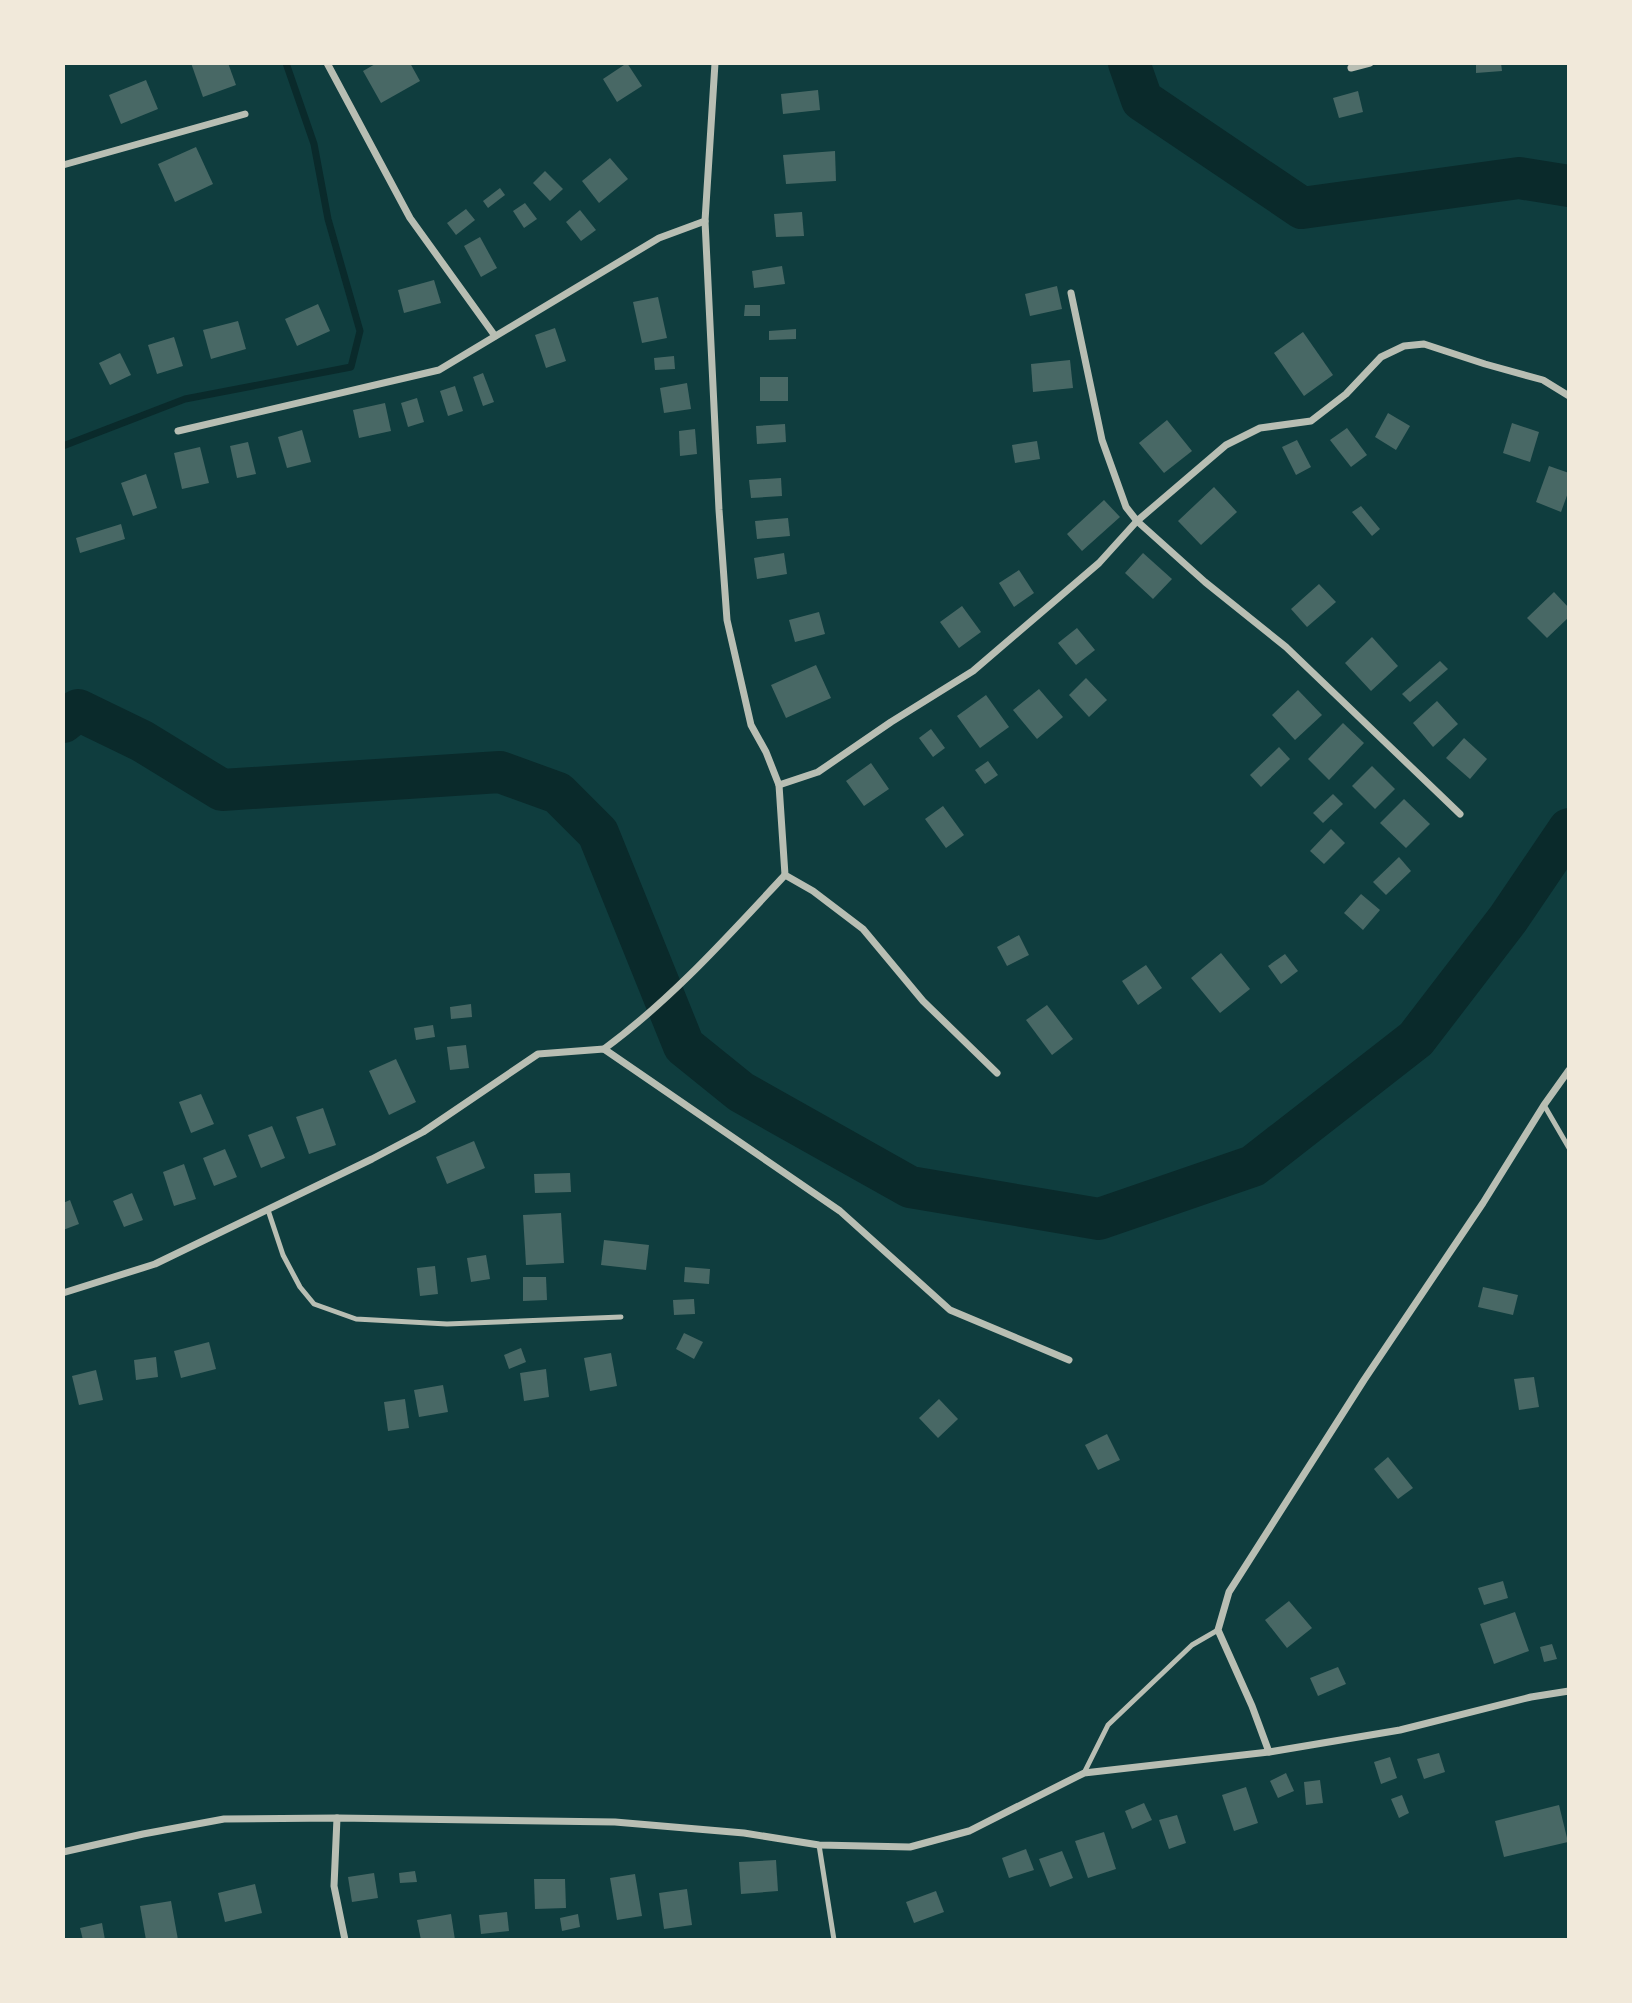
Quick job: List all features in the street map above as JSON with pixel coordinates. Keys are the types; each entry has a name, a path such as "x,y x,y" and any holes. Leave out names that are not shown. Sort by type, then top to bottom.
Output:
{"street":[{"path":"327,63 410,218 495,336"},
{"path":"63,1293 155,1264 268,1210 423,1132 538,1055 604,1049 626,1033 705,962 785,875 779,785 766,752 751,725 727,620 705,221 715,63"},
{"path":"1351,68 1370,63"},
{"path":"63,165 245,114"},
{"path":"178,431 439,370 659,238 705,221"},
{"path":"1071,293 1102,440 1126,507 1137,521 1205,582 1286,647 1460,814"},
{"path":"779,785 818,772 973,671 1099,563 1137,521 1226,445 1260,428 1311,421 1346,394 1381,357 1404,346 1424,344 1544,380 1569,396"},
{"path":"785,875 813,891 863,929 923,1001 996,1073"},
{"path":"604,1049 840,1211 950,1310 1069,1360"},
{"path":"1269,1752 1218,1630 1229,1592 1364,1380 1569,1070"},
{"path":"63,1852 143,1833 224,1819 337,1818 615,1822 744,1833 819,1845 910,1847 968,1831 1084,1773 1269,1752 1400,1730 1531,1697 1569,1691"},
{"path":"337,1818 334,1886 345,1940"}],"lane":[{"path":"1544,1105 1569,1149"},
{"path":"268,1210 283,1255 307,1296 314,1304 356,1319 447,1324 621,1317"},
{"path":"1084,1773 1108,1725 1192,1646 1218,1630"},
{"path":"819,1845 834,1940"}],"building":[{"path":"191,63 228,63 236,85 203,97"},
{"path":"377,63 410,63 420,81 381,103 363,71"},
{"path":"627,63 642,86 617,102 603,79"},
{"path":"1476,63 1501,63 1502,71 1476,73"},
{"path":"146,80 158,109 121,124 109,95"},
{"path":"818,90 820,110 783,114 781,94"},
{"path":"1358,91 1363,112 1339,118 1333,98"},
{"path":"196,147 213,184 175,202 158,164"},
{"path":"835,151 836,181 786,184 783,155"},
{"path":"610,158 628,179 599,203 582,181"},
{"path":"545,171 563,189 550,201 533,183"},
{"path":"500,188 505,195 488,208 483,201"},
{"path":"525,203 537,219 524,228 513,211"},
{"path":"466,209 475,220 456,235 447,223"},
{"path":"580,210 596,230 581,241 566,222"},
{"path":"802,212 804,236 776,237 774,214"},
{"path":"480,237 497,268 481,277 464,246"},
{"path":"782,266 785,284 754,288 752,271"},
{"path":"434,280 441,303 404,313 398,290"},
{"path":"1057,286 1062,309 1030,316 1025,294"},
{"path":"658,297 667,338 642,343 633,302"},
{"path":"318,304 330,331 297,346 285,319"},
{"path":"745,305 760,305 760,316 744,316"},
{"path":"238,321 246,349 211,359 203,330"},
{"path":"555,328 566,361 546,368 535,335"},
{"path":"796,329 796,339 769,340 769,331"},
{"path":"1303,332 1333,375 1304,396 1274,353"},
{"path":"174,337 183,366 157,374 148,345"},
{"path":"120,353 131,375 110,385 99,363"},
{"path":"674,356 675,369 655,370 654,358"},
{"path":"1070,360 1073,388 1033,392 1031,364"},
{"path":"483,373 494,402 483,406 473,377"},
{"path":"760,377 788,377 788,401 760,401"},
{"path":"687,383 691,409 664,413 660,388"},
{"path":"455,386 463,411 448,416 440,391"},
{"path":"417,398 424,422 408,427 401,403"},
{"path":"385,403 391,431 359,438 353,410"},
{"path":"1388,413 1410,426 1396,450 1375,437"},
{"path":"1167,420 1192,451 1164,473 1139,443"},
{"path":"1512,423 1539,432 1530,462 1503,453"},
{"path":"785,424 786,442 757,444 756,426"},
{"path":"1347,428 1367,455 1351,467 1330,440"},
{"path":"695,429 697,454 680,456 679,431"},
{"path":"302,430 311,462 287,468 278,437"},
{"path":"1297,440 1311,467 1296,475 1282,447"},
{"path":"1037,441 1040,459 1015,463 1012,445"},
{"path":"248,442 256,474 237,478 230,446"},
{"path":"200,447 209,483 182,489 174,453"},
{"path":"1549,466 1569,473 1569,490 1561,512 1536,502"},
{"path":"146,474 157,508 133,516 121,483"},
{"path":"781,478 782,496 751,498 749,480"},
{"path":"1214,487 1237,512 1201,545 1178,521"},
{"path":"1104,500 1120,517 1082,551 1067,534"},
{"path":"1361,506 1380,529 1372,536 1352,512"},
{"path":"788,518 790,536 757,539 755,521"},
{"path":"121,524 125,539 80,553 76,538"},
{"path":"784,553 787,574 757,579 754,558"},
{"path":"1143,553 1172,579 1153,599 1125,573"},
{"path":"1019,570 1034,593 1014,607 999,583"},
{"path":"1319,584 1336,602 1307,627 1291,609"},
{"path":"1554,592 1569,608 1569,617 1547,638 1527,618"},
{"path":"962,606 981,632 959,648 940,622"},
{"path":"819,612 825,634 795,642 789,620"},
{"path":"1077,628 1095,650 1076,665 1058,643"},
{"path":"1372,637 1398,666 1371,691 1345,663"},
{"path":"1440,661 1448,669 1410,702 1402,694"},
{"path":"816,665 831,698 786,718 771,685"},
{"path":"1086,678 1107,700 1089,717 1069,695"},
{"path":"1039,689 1063,717 1037,739 1013,710"},
{"path":"1298,690 1322,715 1295,740 1272,715"},
{"path":"986,695 1009,727 980,748 957,716"},
{"path":"1437,701 1458,724 1433,747 1413,723"},
{"path":"1343,723 1364,743 1329,780 1308,759"},
{"path":"931,729 945,748 933,757 919,738"},
{"path":"1464,738 1487,759 1470,779 1446,758"},
{"path":"1279,747 1290,759 1261,787 1250,775"},
{"path":"988,761 998,775 985,784 975,770"},
{"path":"871,763 889,789 864,806 846,781"},
{"path":"1372,766 1395,789 1375,809 1352,786"},
{"path":"1333,794 1343,804 1323,823 1313,813"},
{"path":"1404,799 1430,824 1406,848 1380,823"},
{"path":"943,806 964,835 946,848 925,819"},
{"path":"1331,829 1345,843 1324,864 1310,851"},
{"path":"1399,857 1411,871 1386,895 1373,882"},
{"path":"1361,894 1380,910 1363,930 1344,913"},
{"path":"1019,935 1029,955 1007,966 997,947"},
{"path":"1221,953 1250,989 1220,1013 1191,978"},
{"path":"1285,954 1298,971 1281,984 1268,966"},
{"path":"1146,965 1162,988 1138,1005 1122,981"},
{"path":"471,1004 472,1017 451,1019 450,1007"},
{"path":"1047,1005 1073,1039 1052,1055 1026,1020"},
{"path":"433,1025 435,1037 416,1040 414,1028"},
{"path":"466,1045 469,1068 450,1070 447,1047"},
{"path":"396,1059 416,1102 389,1115 369,1071"},
{"path":"201,1094 214,1124 191,1133 179,1102"},
{"path":"323,1108 336,1145 309,1154 296,1117"},
{"path":"272,1126 285,1158 261,1168 248,1135"},
{"path":"474,1141 485,1168 447,1184 436,1157"},
{"path":"225,1149 237,1177 214,1186 203,1158"},
{"path":"184,1164 196,1199 174,1206 163,1172"},
{"path":"570,1173 571,1192 535,1193 534,1174"},
{"path":"132,1193 143,1220 124,1227 113,1201"},
{"path":"70,1200 79,1224 63,1230 63,1203"},
{"path":"561,1213 564,1263 526,1265 523,1215"},
{"path":"604,1240 649,1245 646,1270 601,1265"},
{"path":"486,1255 490,1279 471,1282 467,1258"},
{"path":"435,1266 438,1294 420,1296 417,1268"},
{"path":"685,1267 710,1269 709,1284 684,1282"},
{"path":"523,1277 546,1277 547,1300 523,1301"},
{"path":"1483,1287 1518,1295 1513,1315 1478,1307"},
{"path":"694,1299 695,1314 674,1315 673,1300"},
{"path":"684,1333 703,1342 694,1359 676,1349"},
{"path":"209,1342 216,1369 181,1378 174,1351"},
{"path":"521,1348 526,1362 509,1369 504,1355"},
{"path":"611,1353 617,1386 590,1391 584,1358"},
{"path":"156,1357 158,1377 136,1380 134,1360"},
{"path":"546,1369 549,1397 524,1401 520,1373"},
{"path":"96,1370 103,1400 79,1405 72,1376"},
{"path":"1534,1377 1539,1407 1519,1410 1514,1379"},
{"path":"443,1385 448,1412 419,1417 414,1390"},
{"path":"405,1399 409,1428 388,1431 384,1402"},
{"path":"939,1399 958,1419 938,1438 919,1418"},
{"path":"1107,1434 1120,1460 1098,1470 1085,1445"},
{"path":"1388,1457 1413,1488 1398,1499 1374,1469"},
{"path":"1503,1581 1508,1598 1484,1605 1478,1588"},
{"path":"1289,1601 1312,1628 1287,1648 1265,1620"},
{"path":"1515,1612 1529,1651 1494,1664 1480,1624"},
{"path":"1552,1644 1557,1659 1544,1662 1540,1647"},
{"path":"1338,1667 1346,1684 1318,1696 1310,1678"},
{"path":"1439,1753 1445,1772 1424,1779 1417,1759"},
{"path":"1390,1757 1397,1778 1381,1784 1374,1762"},
{"path":"1286,1773 1294,1791 1278,1798 1270,1781"},
{"path":"1320,1780 1323,1803 1306,1805 1304,1782"},
{"path":"1246,1787 1258,1823 1234,1831 1222,1795"},
{"path":"1402,1795 1409,1813 1399,1818 1391,1799"},
{"path":"1144,1803 1152,1820 1132,1829 1125,1811"},
{"path":"1559,1805 1568,1842 1504,1857 1495,1821"},
{"path":"1177,1815 1186,1843 1169,1849 1159,1820"},
{"path":"1104,1832 1116,1869 1088,1878 1075,1841"},
{"path":"1026,1849 1034,1870 1009,1878 1002,1858"},
{"path":"1062,1851 1073,1878 1050,1887 1039,1859"},
{"path":"776,1860 778,1891 741,1894 739,1862"},
{"path":"415,1871 417,1882 400,1883 399,1873"},
{"path":"374,1873 378,1898 352,1902 348,1877"},
{"path":"635,1874 642,1916 617,1920 610,1878"},
{"path":"534,1879 565,1879 566,1908 535,1909"},
{"path":"255,1884 262,1913 225,1922 218,1893"},
{"path":"687,1889 692,1925 664,1929 659,1893"},
{"path":"936,1891 944,1912 914,1923 906,1902"},
{"path":"171,1901 178,1940 146,1940 140,1906"},
{"path":"507,1912 509,1931 481,1934 479,1915"},
{"path":"451,1914 455,1940 421,1940 417,1920"},
{"path":"578,1914 580,1927 562,1931 560,1918"},
{"path":"102,1923 105,1940 83,1940 80,1928"}],"waterway":[{"path":"63,446 185,399 351,367 360,331 328,219 314,144 286,63"},
{"path":"1129,63 1142,100 1302,208 1519,178 1569,186"},
{"path":"63,698 78,710"},
{"path":"63,722 78,710 142,741 222,790 500,772 558,793 598,833 684,1046 741,1092 910,1187 1099,1219 1253,1166 1416,1039 1508,919 1569,829"}]}
